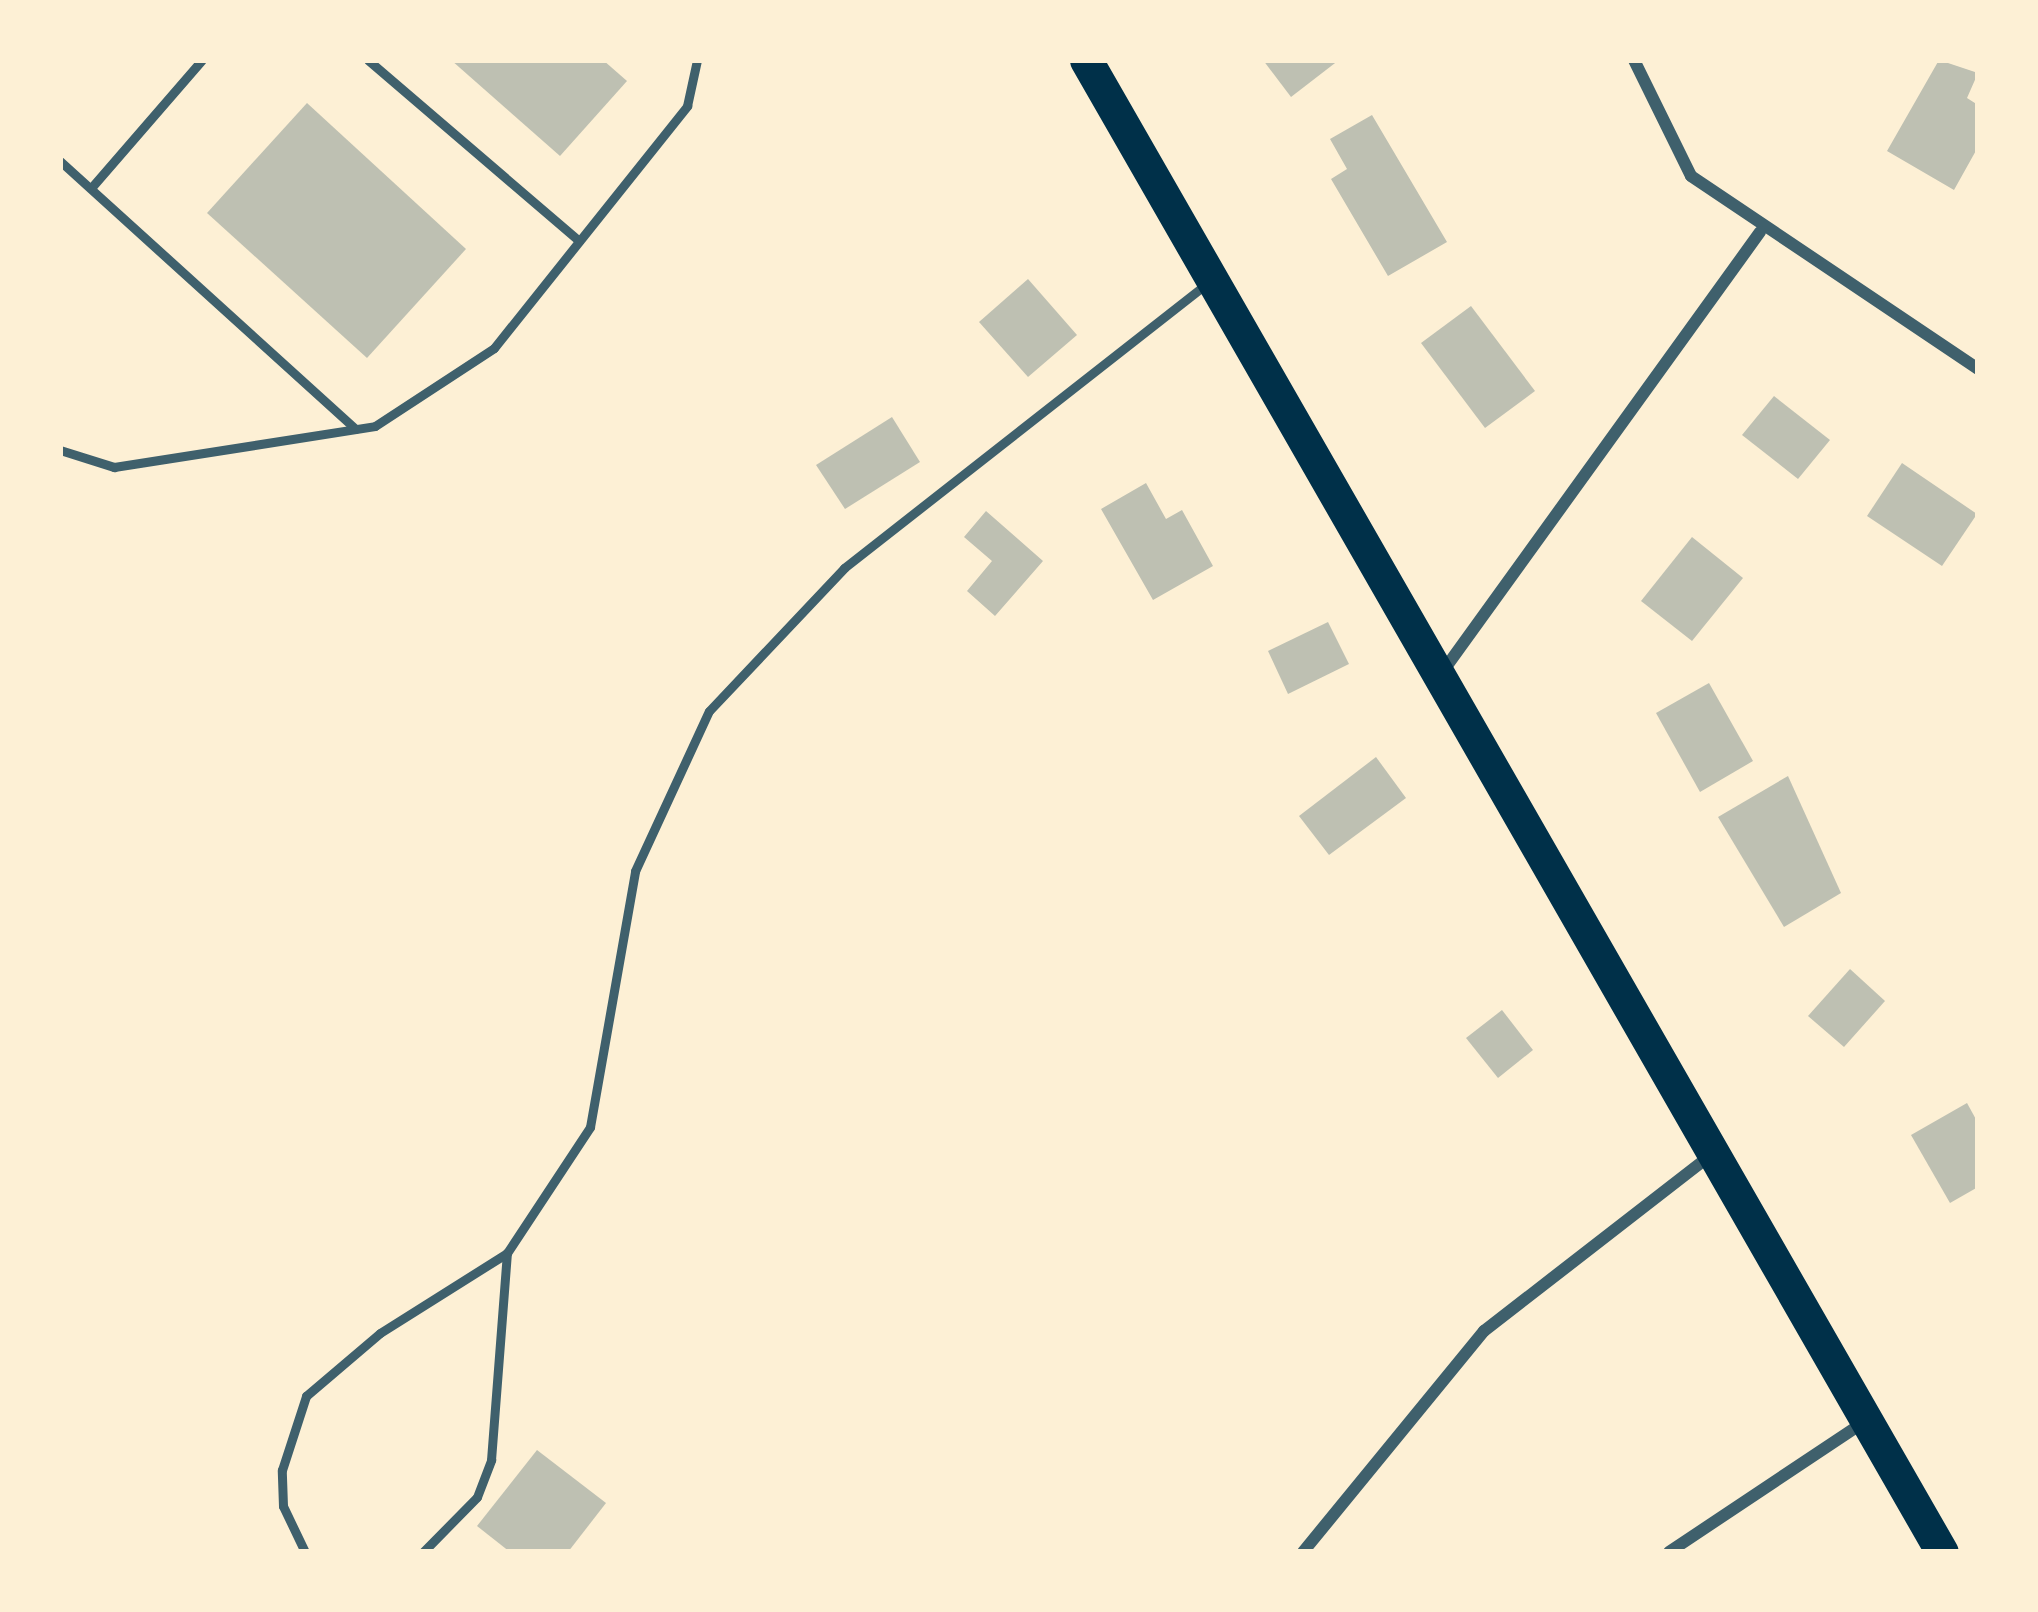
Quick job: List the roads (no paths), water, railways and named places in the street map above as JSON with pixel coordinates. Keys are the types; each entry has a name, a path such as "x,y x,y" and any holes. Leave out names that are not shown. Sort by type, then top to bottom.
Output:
{"highway":[{"path":"1086,60 1942,1552"}],"street":[{"path":"1634,60 1691,176 1760,232 1978,369"},
{"path":"1438,676 1760,232"},
{"path":"1303,1552 1484,1330 1712,1154"},
{"path":"1670,1552 1865,1421"}],"lane":[{"path":"91,188 202,60"},
{"path":"368,60 579,241"},
{"path":"60,450 114,467 356,429 494,348 687,106 697,60"},
{"path":"60,160 356,429"},
{"path":"305,1552 283,1506 283,1471 306,1396 380,1333 507,1253 590,1127 634,871 709,711 844,568 1213,279"},
{"path":"423,1552 477,1497 491,1460 507,1253"}]}
